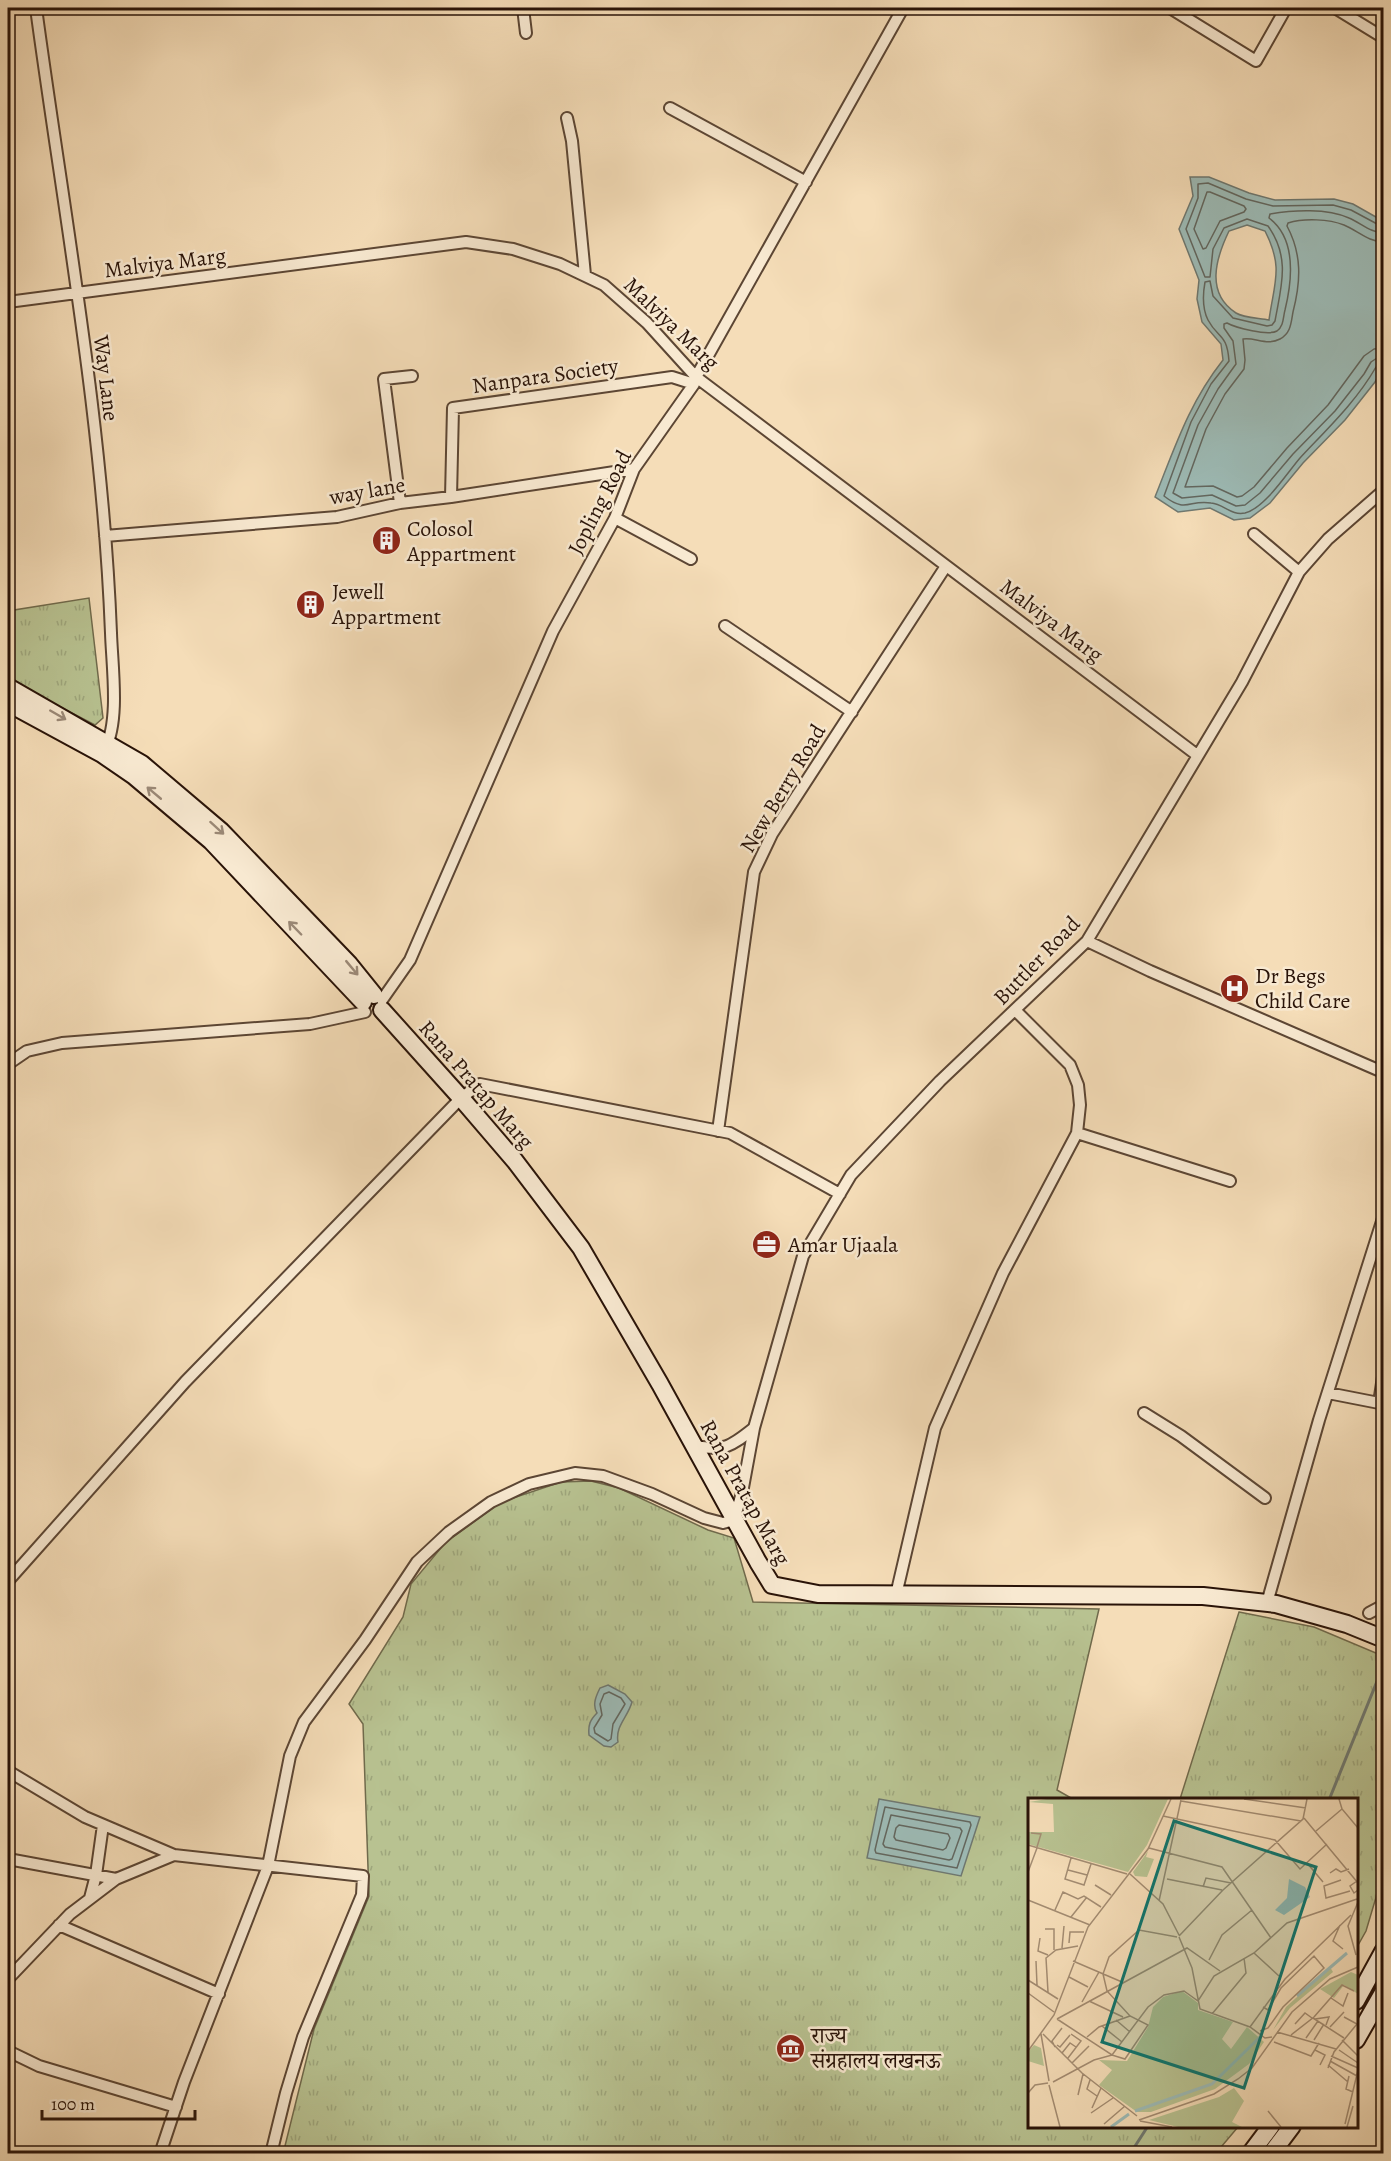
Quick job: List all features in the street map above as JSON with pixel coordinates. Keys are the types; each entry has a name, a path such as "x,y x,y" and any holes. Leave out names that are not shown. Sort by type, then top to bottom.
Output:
{"street":[{"name":"Way Lane","path":"36,8 90,389 105,536 114,721 105,749"},
{"path":"523,8 526,33"},
{"name":"Jopling Road","path":"373,1004 410,960 553,631 615,518 634,469 695,380 903,8"},
{"path":"1170,8 1256,61 1286,8"},
{"path":"1335,8 1382,35"},
{"path":"670,108 806,183"},
{"path":"567,118 572,141 585,275"},
{"name":"Malviya Marg","path":"8,302 466,242 513,249 561,264 604,285 647,323 695,380 1197,755"},
{"path":"400,503 384,379 412,376"},
{"name":"Nanpara Society","path":"451,497 453,408 672,377 695,380"},
{"name":"way lane","path":"105,536 337,517 400,503 634,469"},
{"name":"Buttler Road","path":"734,1520 742,1493 754,1428 803,1256 851,1175 940,1082 1088,941 1242,682 1299,572 1328,539 1383,490"},
{"path":"615,518 691,559"},
{"path":"1254,534 1299,572"},
{"name":"New Berry Road","path":"718,1131 754,872 772,834 946,566"},
{"path":"725,626 852,712"},
{"name":"Rana Pratap Marg","path":"8,687 105,749"},
{"name":"Rana Pratap Marg","path":"8,703 142,764 221,831 349,964 373,1004 461,1098 515,1161 581,1248 772,1585 818,1594 1203,1596 1267,1603 1347,1624 1383,1639"},
{"path":"1088,941 1378,1070"},
{"path":"8,1064 27,1051 62,1043 310,1024 373,1004"},
{"path":"896,1595 935,1428 1003,1273 1077,1133 1080,1105 1078,1085 1070,1065 1015,1010"},
{"path":"8,1579 184,1382 461,1098 480,1084 730,1133 840,1194"},
{"path":"1077,1133 1230,1180"},
{"path":"1267,1603 1328,1392 1383,1215"},
{"path":"1328,1392 1381,1404 1383,1370"},
{"path":"1144,1413 1181,1436 1264,1498"},
{"path":"694,1446 715,1450 732,1445 754,1428"},
{"path":"160,2154 268,1866 290,1756 304,1722 365,1640 417,1562 449,1532 491,1502 528,1484 575,1473 603,1476 652,1494 704,1518 723,1523 734,1520"},
{"path":"1369,1613 1383,1605"},
{"path":"8,1771 85,1817 174,1855 363,1876 362,1895 303,2037 271,2154"},
{"path":"90,1899 103,1825"},
{"path":"8,1979 60,1925 116,1879 174,1855"},
{"path":"8,1859 116,1879"},
{"path":"60,1925 219,1994"},
{"path":"1358,1997 1383,1950"},
{"path":"1358,2036 1383,1991"},
{"path":"8,2051 39,2066 176,2107"},
{"path":"1250,2154 1270,2128"},
{"path":"1271,2154 1291,2128"}],"green space":[{"path":"89,598 103,718 95,725 8,680 8,611"},
{"path":"591,1481 619,1488 708,1530 734,1538 753,1602 1099,1609 1057,1790 1071,1798 1028,1798 1028,2128 1237,2128 1216,2153 283,2154 314,2029 369,1896 363,1724 349,1704 403,1617 411,1584 445,1543 501,1502 561,1482"},
{"path":"1239,1612 1314,1627 1383,1656 1383,1874 1366,1931 1358,1945 1358,1798 1180,1798"}],"water":[{"path":"1190,177 1209,177 1249,193 1275,200 1334,199 1353,204 1383,221 1383,366 1375,382 1345,420 1303,463 1270,503 1250,518 1234,520 1210,508 1178,512 1155,497 1192,409 1223,360 1221,344 1202,322 1197,299 1199,280 1179,229 1193,196","holes":["1247,225 1265,231 1271,244 1276,266 1269,320 1239,315 1226,305 1220,296 1216,275 1220,252 1229,231"]},
{"path":"608,1685 625,1694 632,1702 618,1731 618,1742 611,1747 604,1746 589,1735 590,1723 597,1713 595,1704 597,1694 600,1688"},
{"path":"879,1799 980,1817 961,1876 867,1858"}],"waterway":[{"path":"1330,1798 1384,1664"},
{"path":"1130,2154 1147,2128"}],"place":[{"name":"Colosol Appartment","path":"386,541"},
{"name":"Jewell Appartment","path":"311,604"},
{"name":"Dr Begs Child Care","path":"1234,988"},
{"name":"Amar Ujaala","path":"767,1244"},
{"name":"राज्य संग्रहालय लखनऊ","path":"790,2048"}]}
